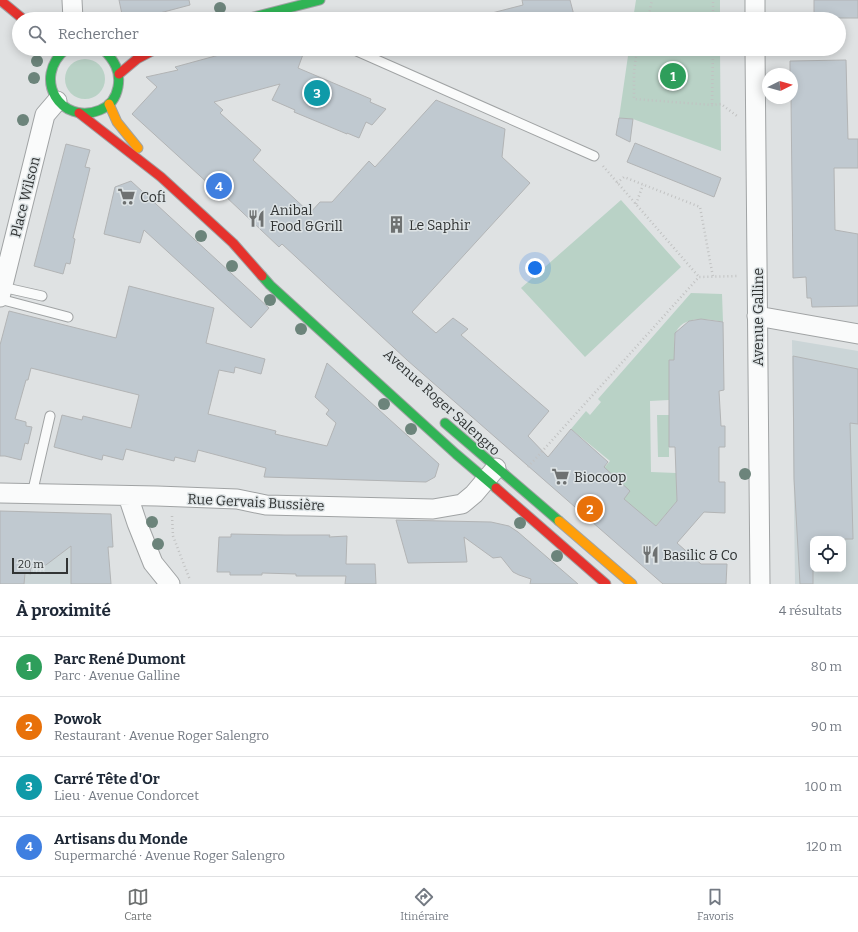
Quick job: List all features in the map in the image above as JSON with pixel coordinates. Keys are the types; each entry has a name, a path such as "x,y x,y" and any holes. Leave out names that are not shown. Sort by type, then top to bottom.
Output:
{"main road":[{"path":"0,0 15,12"},
{"path":"283,12 294,10 320,0"},
{"path":"57,56 50,71 52,92 57,101"},
{"path":"79,113 97,111 109,104 117,93 119,74 116,64 111,56"},
{"path":"119,74 143,56"},
{"name":"Avenue Roger Salengro","path":"57,101 71,111 79,113 161,177 233,243 270,285 491,474 515,483 632,584"},
{"name":"Avenue Roger Salengro","path":"109,104 117,122 161,177"},
{"name":"Avenue Roger Salengro","path":"233,243 262,262"},
{"name":"Avenue Roger Salengro","path":"437,416 491,474 513,502 606,584"}],"street":[{"path":"72,0 73,12"},
{"path":"755,0 755,12"},
{"name":"Avenue Galline","path":"755,56 760,584"},
{"name":"Place Wilson","path":"1,294 45,115 57,101"},
{"path":"757,316 858,334"},
{"name":"Rue Gervais Bussière","path":"0,493 237,499 266,505 281,506 433,509 462,504 474,494 491,474"},
{"path":"128,496 153,563 170,584"}],"lane":[{"path":"368,56 594,156"},
{"path":"1,294 42,296"},
{"path":"1,294 68,317"},
{"path":"32,494 50,416"}],"path":[{"path":"649,12 652,0"},
{"path":"713,0 713,12"},
{"path":"636,56 634,72 634,99 712,105 721,104 756,131"},
{"path":"712,56 712,105"},
{"path":"594,156 699,277"},
{"path":"617,183 624,177 700,207 713,277"},
{"path":"636,204 643,185"},
{"path":"515,483 699,277 757,276"},
{"path":"172,498 173,536 189,575 190,584"}],"shaded area":[{"path":"792,340 858,351 858,584 795,584"},
{"path":"0,511 71,513 71,584 0,584"}],"green space":[{"path":"636,0 720,0 720,12 634,12"},
{"path":"628,56 720,56 721,151 633,119 619,118"},
{"path":"89,59 96,62 102,68 105,79 104,87 96,96 89,99 81,99 74,96 66,87 65,75 68,68 77,60"},
{"path":"621,200 681,267 585,357 521,288"},
{"path":"691,293 722,294 723,322 704,319 690,321 680,327 675,335 675,346 680,360 669,360 669,400 650,401 651,472 676,473 677,501 654,528 597,476 610,461 571,429 586,411 590,415 601,402 598,399"},
{"path":"657,415 669,415 669,457 658,457"}],"building":[{"path":"119,0 189,0 190,5 164,12 122,12"},
{"path":"522,0 570,0 573,12 496,12 523,5"},
{"path":"814,0 858,0 858,18 846,18 846,12 814,12"},
{"path":"215,56 302,56 298,68 371,99 370,102 386,109 372,125 366,122 359,138 294,112 295,110 272,100 280,84 214,102 223,110 220,113 261,150 253,160 310,213 320,202 332,202 369,161 375,167 436,100 505,129 502,157 530,183 412,312 436,333 453,318 468,329 461,335 549,411 528,436 548,457 571,429 608,462 604,467 630,491 624,499 656,526 677,501 675,447 669,447 669,360 674,360 675,333 689,321 701,319 723,322 724,390 719,391 721,426 725,426 725,447 719,447 719,482 725,482 725,513 704,512 677,543 701,564 727,564 726,584 663,584 407,360 282,244 279,247 223,194 222,196 132,114 157,87 146,77 178,70 175,67"},
{"path":"846,60 848,139 858,139 858,168 834,168 835,230 858,234 858,306 812,307 811,298 807,298 806,277 793,278 791,104 798,104 798,68 790,68 790,61"},
{"path":"619,118 633,119 630,142 616,135"},
{"path":"635,143 721,178 714,197 627,162"},
{"path":"66,144 90,150 85,167 90,168 73,238 75,239 70,264 66,263 63,274 34,266"},
{"path":"131,181 269,308 251,328 144,230 140,243 104,234 115,187"},
{"path":"129,286 214,308 206,343 265,359 261,374 235,367 234,373 219,370 208,414 276,431 275,434 327,446 336,423 326,414 329,410 315,397 327,363 439,464 435,477 426,482 264,477 266,468 198,450 195,462 175,457 174,461 126,449 123,460 103,455 102,460 54,447 62,415 82,420 83,416 131,428 139,395 31,368 15,419 26,422 26,426 32,427 28,444 25,443 21,460 0,456 0,345 9,311 116,338"},
{"path":"793,356 858,369 858,424 850,423 853,539 846,539 846,536 810,536 810,572 813,572 813,584 800,584 794,479"},
{"path":"0,511 111,514 113,547 108,547 111,584 71,584 71,546 42,568 30,568 31,574 25,573 24,584 0,584"},
{"path":"396,520 491,522 509,526 578,584 530,584 531,579 513,572 501,557 493,558 464,537 467,562 408,563"},
{"path":"231,534 330,535 329,537 347,536 346,564 375,564 376,584 345,584 346,576 296,576 296,574 262,573 262,575 230,575 230,572 217,572 219,537 231,537"}],"traffic: fast":[{"path":"273,12 320,0"},
{"path":"60,56 56,61 51,73 51,85 55,96 63,105 73,111 86,113 100,110 107,106 112,101 117,91 119,81 116,66 109,56"},
{"path":"262,276 270,285 456,454 496,488"},
{"path":"445,423 559,521"}],"traffic: slow":[{"path":"109,104 117,122 138,148"},
{"path":"559,521 632,584"}],"traffic: jam":[{"path":"0,0 15,12"},
{"path":"119,74 143,56"},
{"path":"79,113 161,177 233,243 262,276"},
{"path":"496,488 606,584"}],"place":[{"name":"Parc René Dumont","path":"673,76"},
{"name":"Carré Tête d'Or","path":"317,93"},
{"name":"Artisans du Monde","path":"219,186"},
{"name":"Cofi","path":"127,197"},
{"name":"Anibal Food &Grill","path":"257,218"},
{"name":"Le Saphir","path":"396,225"},
{"name":"Biocoop","path":"561,477"},
{"name":"Powok","path":"590,509"},
{"name":"Basilic & Co","path":"650,555"}]}
